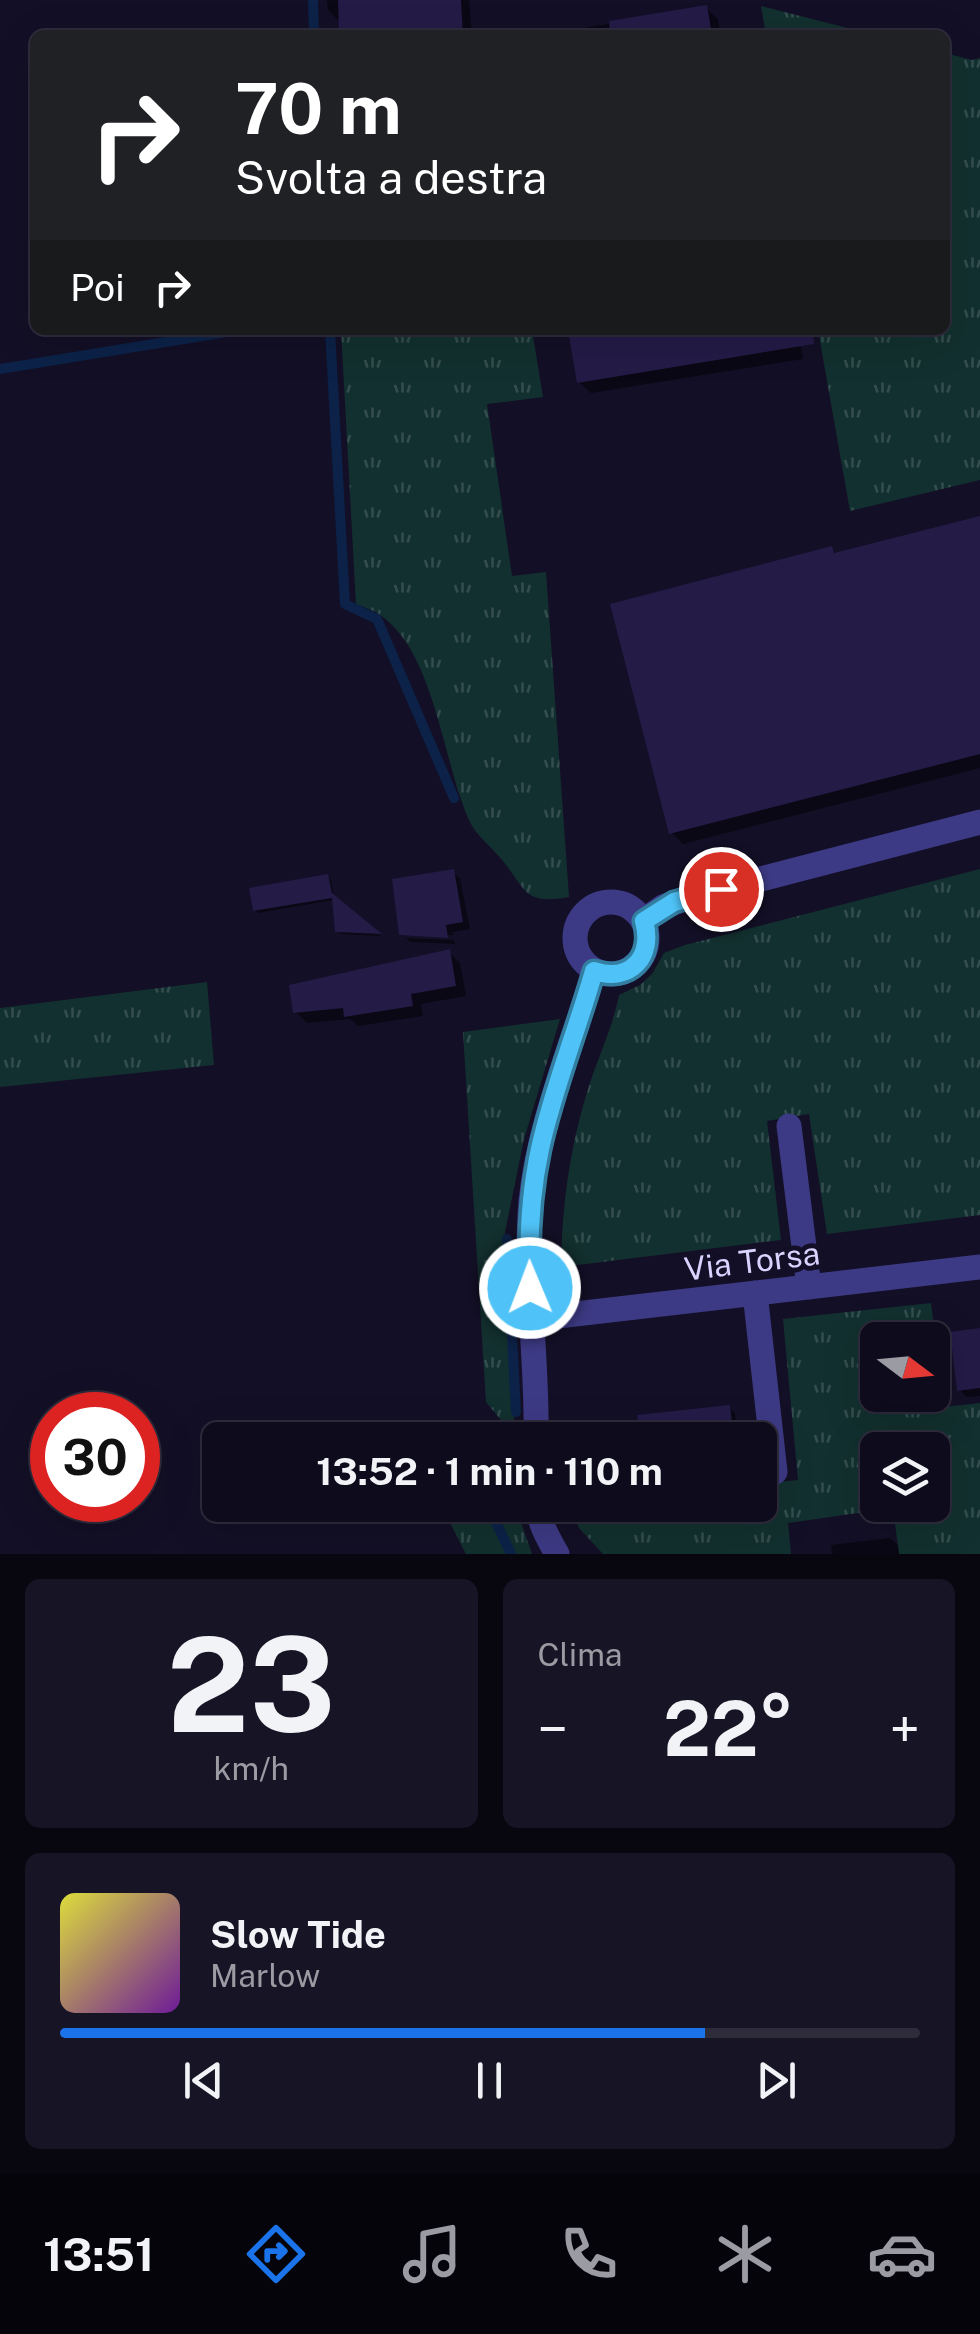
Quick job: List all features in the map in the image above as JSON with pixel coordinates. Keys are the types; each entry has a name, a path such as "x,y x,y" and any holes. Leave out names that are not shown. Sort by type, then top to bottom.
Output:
{"street":[{"path":"644,921 684,898 980,822"},
{"path":"601,902 625,904 644,921 647,943 637,964 616,974 594,971 575,946 574,935 582,915 601,902"},
{"path":"536,1422 531,1200 540,1150 594,971"},
{"path":"789,1126 809,1287"},
{"name":"Via Torsa","path":"532,1319 980,1267"},
{"path":"755,1293 769,1422"},
{"path":"541,1522 557,1554"}],"green space":[{"path":"761,6 855,30 765,30"},
{"path":"950,54 980,58 980,480 850,511 819,335 950,335"},
{"path":"341,335 533,335 543,397 487,404 512,576 546,572 569,897 543,899 528,893 476,831 460,796 436,711 415,657 383,617 356,604"},
{"path":"980,869 980,1215 827,1234 809,1114 767,1121 781,1240 561,1267 572,1152 619,995 652,974 664,953 685,945"},
{"path":"207,982 214,1065 0,1087 0,1008"},
{"path":"560,1019 524,1139 504,1237 514,1422 503,1422 486,1402 463,1032"},
{"path":"931,1303 933,1322 860,1322 860,1412 950,1412 950,1406 980,1403 980,1554 899,1554 895,1522 950,1522 950,1432 860,1432 860,1513 788,1523 791,1554 603,1554 577,1522 777,1522 777,1482 798,1480 783,1319"},
{"path":"521,1522 532,1554 466,1554 450,1523"}],"building":[{"path":"338,0 461,0 463,30 339,30"},
{"path":"707,5 711,30 610,30 609,21"},
{"path":"569,335 813,335 814,344 577,383"},
{"path":"980,516 980,754 669,834 610,604 832,546 834,553"},
{"path":"454,869 463,922 446,925 448,938 399,935 392,879"},
{"path":"328,874 332,893 382,934 335,932 332,898 253,911 249,888"},
{"path":"450,949 456,986 411,994 413,1006 344,1017 343,1008 293,1013 289,985"},
{"path":"980,1328 980,1388 957,1391 950,1332"},
{"path":"730,1405 732,1422 638,1422 637,1415"}],"waterway":[{"path":"313,0 314,30"},
{"path":"0,369 208,335"},
{"path":"330,335 345,604 377,619 454,798"},
{"path":"507,1239 516,1412"},
{"path":"496,1522 511,1554"}],"route":[{"path":"530,1288 531,1200 540,1150 594,971 616,974 628,970 644,954 644,921 674,902 721,889"}]}
